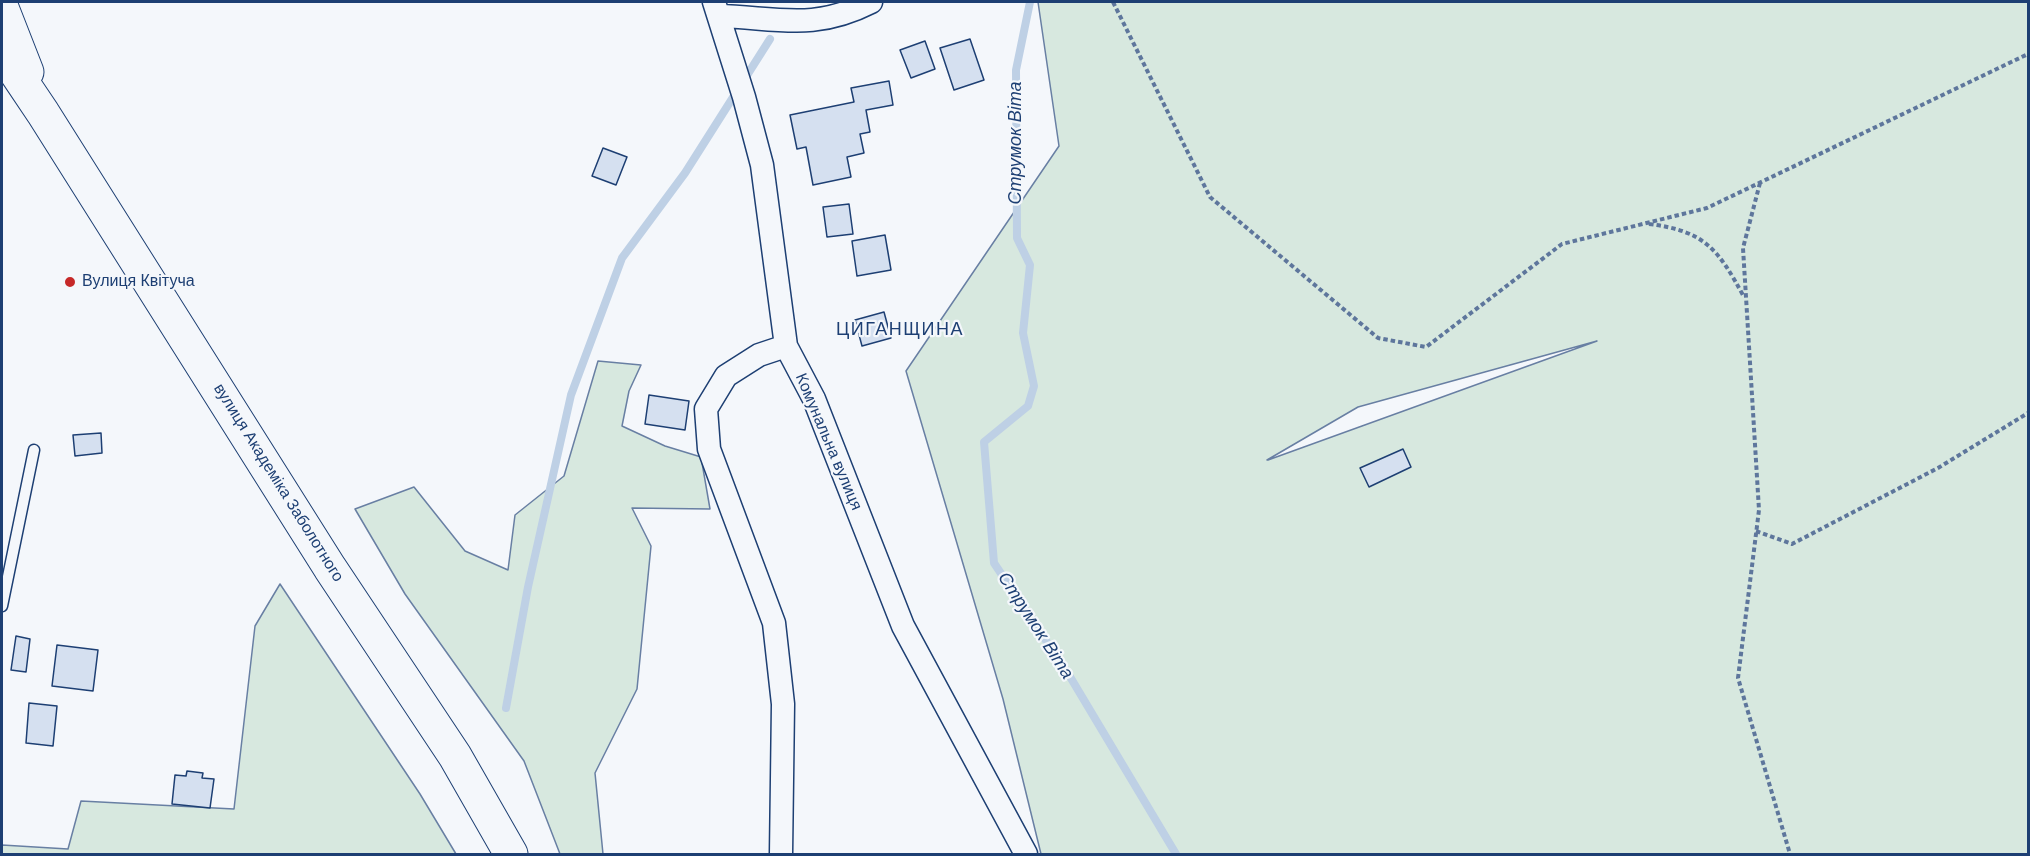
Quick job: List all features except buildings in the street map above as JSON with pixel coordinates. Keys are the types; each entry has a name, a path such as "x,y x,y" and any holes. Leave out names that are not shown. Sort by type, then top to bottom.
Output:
{"highway":[{"name":"вулиця Академіка Заболотного","path":"2,8 43,113"},
{"name":"вулиця Академіка Заболотного","path":"2,52 43,113 330,568 454,756 511,855"}],"street":[{"path":"716,9 815,21 841,15 871,2"},
{"name":"Комунальна вулиця","path":"716,9 741,86 762,165 786,346 814,399 903,626 1026,855"},
{"path":"781,855 783,704 774,623 709,449 706,409 726,376 759,355 786,346"}],"lane":[{"path":"2,606 34,450"}],"path":[{"path":"1113,2 1210,197 1378,338 1426,346 1562,244 1707,208 2028,54"},
{"path":"1760,183 1743,248 1759,510 1738,678 1790,855"},
{"path":"1646,223 1679,228 1704,240 1729,270 1746,300"},
{"path":"1756,531 1792,544 1938,468 2028,413"}],"shaded area":[{"path":"1038,2 2028,2 2028,854 1041,854 1003,699 906,371 1059,146","holes":["1597,341 1267,460 1358,407"]},
{"path":"598,361 641,365 629,391 622,426 665,446 701,457 710,509 632,508 651,546 637,689 595,773 603,854 560,854 524,761 405,594 355,509 414,487 465,551 508,570 515,515 564,476"},
{"path":"280,584 420,794 456,854 2,854 2,845 68,849 81,801 234,809 255,626"}],"waterway":[{"name":"Струмок Віта","path":"1030,2 1016,70 1017,238 1030,265 1023,333 1034,386 1028,406 984,442 994,563 1069,675 1176,854"},
{"path":"506,708 528,587 571,395 622,258 685,173 770,39"}],"place":[{"name":"Вулиця Квітуча","path":"70,282"}],"district":[{"name":"ЦИГАНЩИНА","path":"900,330"}]}
